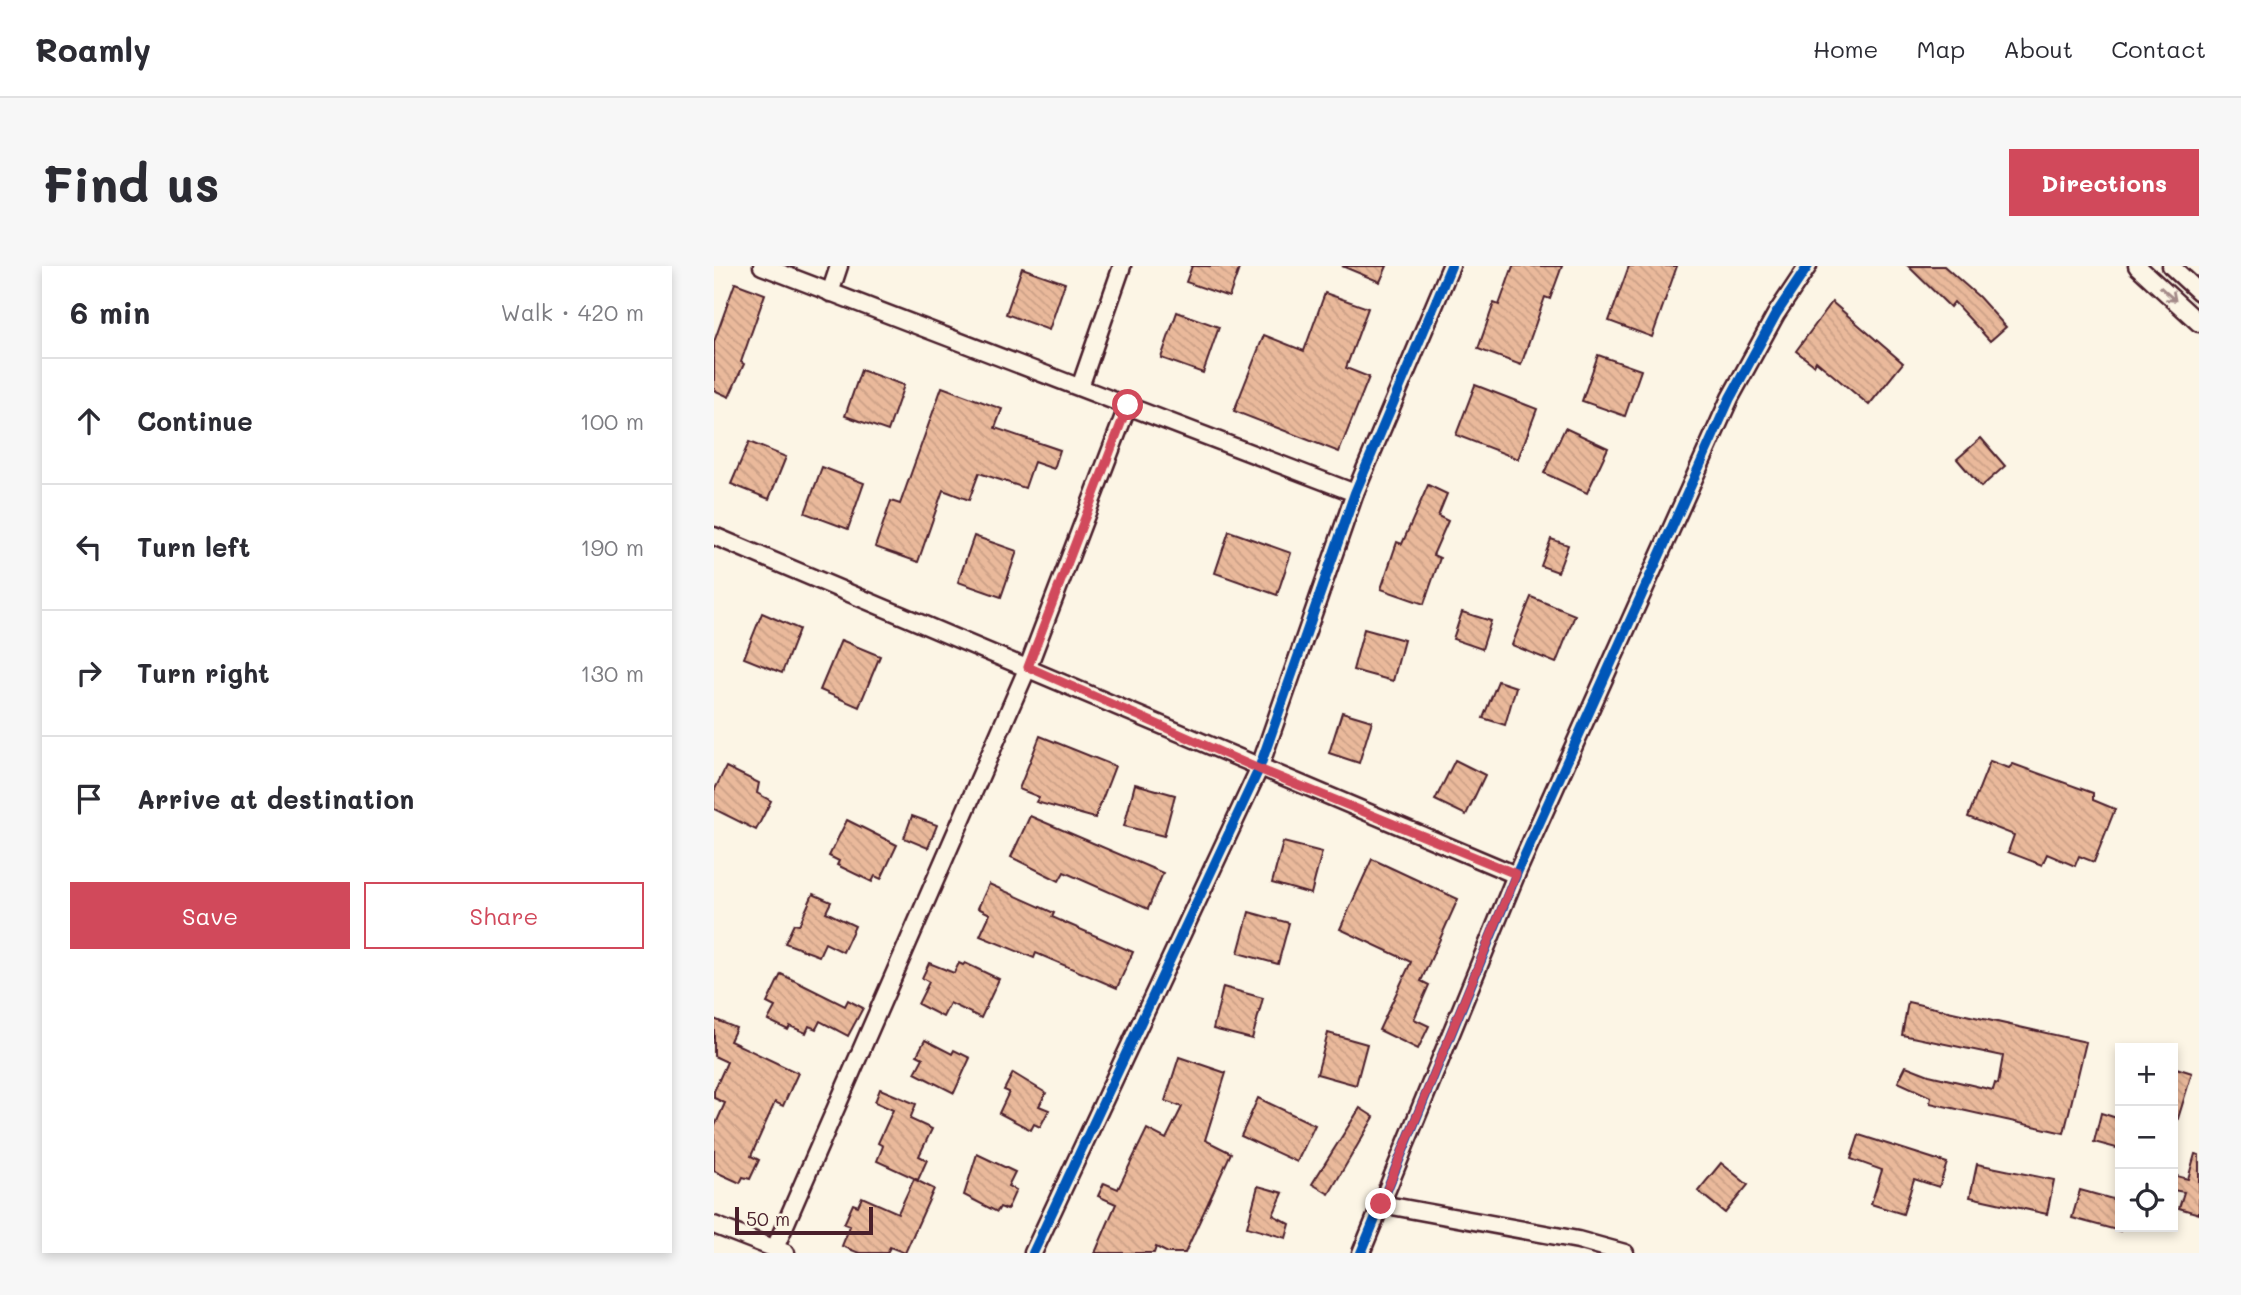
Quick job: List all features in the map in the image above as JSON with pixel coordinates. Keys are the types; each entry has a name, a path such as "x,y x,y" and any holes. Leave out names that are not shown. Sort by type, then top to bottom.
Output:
{"street":[{"path":"762,266 1356,493"},
{"path":"830,293 839,266"},
{"path":"1080,387 1122,266"},
{"path":"1033,1253 1259,769 1356,493 1451,266"},
{"path":"1361,1253 1516,874 1730,398 1776,314 1808,266"},
{"path":"2137,266 2199,323"},
{"path":"2171,266 2199,292"},
{"path":"714,1225 780,1251 1028,667 1128,405"},
{"path":"714,536 1028,667 1259,769 1516,874"},
{"path":"1381,1204 1577,1240 1625,1253"}],"building":[{"path":"1192,266 1240,266 1229,297 1186,282"},
{"path":"1342,266 1387,266 1380,282"},
{"path":"1513,266 1562,266 1550,299 1545,297 1521,365 1478,349 1494,303 1499,305"},
{"path":"1629,266 1677,266 1652,337 1609,321"},
{"path":"1908,266 1944,266 1979,297 2006,327 1990,341 1954,302 1950,307"},
{"path":"1022,268 1065,283 1049,330 1006,314"},
{"path":"735,283 765,294 741,362 744,364 729,397 714,390 714,342"},
{"path":"1325,293 1368,308 1346,368 1369,377 1339,452 1234,411 1264,335 1304,351"},
{"path":"1832,302 1903,363 1869,405 1816,361 1814,365 1796,351"},
{"path":"1177,312 1219,327 1203,373 1161,358"},
{"path":"1598,355 1641,370 1625,416 1582,401"},
{"path":"861,370 904,385 888,431 845,416"},
{"path":"1475,385 1537,409 1518,459 1456,435"},
{"path":"942,387 1002,409 995,428 1060,450 1054,469 1034,462 1025,488 979,473 969,500 943,490 918,562 875,547 891,501 900,504"},
{"path":"1565,428 1608,448 1587,493 1544,473"},
{"path":"1981,438 2005,466 1981,487 1957,459"},
{"path":"749,442 786,457 769,499 731,484"},
{"path":"822,467 864,483 848,529 805,513"},
{"path":"1428,485 1447,494 1438,516 1448,521 1433,555 1440,558 1424,604 1381,589 1397,542 1402,544"},
{"path":"1229,531 1291,553 1277,595 1215,573"},
{"path":"974,536 1017,551 1001,597 958,582"},
{"path":"1551,539 1568,545 1558,572 1541,566"},
{"path":"1531,597 1575,615 1556,663 1512,645"},
{"path":"1462,612 1491,621 1482,649 1453,639"},
{"path":"762,613 799,629 782,673 744,658"},
{"path":"1364,629 1404,640 1393,681 1353,670"},
{"path":"841,640 880,656 859,707 820,690"},
{"path":"1498,681 1516,687 1505,725 1483,718"},
{"path":"1342,712 1372,721 1359,763 1329,753"},
{"path":"1040,736 1115,766 1095,818 1036,802 1039,797 1019,789"},
{"path":"1455,760 1485,775 1466,815 1435,800"},
{"path":"1990,761 2009,768 2013,764 2093,793 2093,800 2115,809 2094,862 2079,856 2075,866 2047,854 2042,865 2008,852 2014,835 1968,817"},
{"path":"726,767 759,783 757,793 771,801 756,830 714,809 714,791"},
{"path":"1135,784 1175,795 1164,836 1124,826"},
{"path":"912,816 937,825 928,848 904,838"},
{"path":"1030,816 1163,873 1148,909 1064,872 1059,881 1011,857"},
{"path":"847,820 897,845 881,879 875,876 872,882 837,865 839,861 829,856"},
{"path":"1283,842 1322,852 1311,894 1272,883"},
{"path":"1372,859 1458,899 1421,981 1429,985 1414,1019 1429,1026 1418,1049 1379,1030 1411,962 1340,929"},
{"path":"989,884 1054,913 1052,917 1133,952 1117,988 1036,953 1034,958 980,936 990,914 978,908"},
{"path":"813,894 831,902 826,912 855,926 843,952 825,943 819,956 785,943 794,924 799,925"},
{"path":"1249,912 1289,923 1278,964 1238,953"},
{"path":"929,963 954,973 959,963 965,963 999,979 981,1018 950,1003 943,1017 918,1004 929,982 922,978"},
{"path":"781,974 845,1006 848,1000 863,1008 848,1036 820,1021 816,1029 809,1026 806,1033 790,1026 788,1030 768,1020 775,1007 767,1003"},
{"path":"1223,987 1263,998 1252,1039 1213,1029"},
{"path":"1908,1002 2086,1042 2064,1133 1930,1103 1931,1097 1898,1082 1906,1066 1929,1075 1993,1090 1995,1083 1998,1084 2003,1056 1902,1035"},
{"path":"714,1019 736,1028 730,1041 798,1073 783,1106 775,1102 751,1156 759,1160 750,1179 743,1177 740,1183 714,1171 714,1128 725,1103 714,1098 714,1091 727,1062 714,1056"},
{"path":"1328,1033 1367,1044 1356,1085 1317,1074"},
{"path":"925,1040 952,1054 954,1050 970,1058 954,1093 915,1073 923,1058 917,1055"},
{"path":"1179,1057 1226,1073 1205,1140 1231,1153 1185,1253 1168,1253 1156,1247 1154,1253 1095,1253 1116,1204 1098,1196 1104,1183 1118,1189 1147,1129 1166,1139 1182,1107 1165,1101"},
{"path":"2178,1069 2192,1073 2178,1118"},
{"path":"1013,1073 1046,1093 1039,1106 1049,1110 1040,1127 1034,1124 1031,1130 999,1113 1009,1092 1004,1090"},
{"path":"880,1089 916,1104 910,1119 932,1129 919,1156 927,1160 918,1180 877,1161 883,1146 878,1143 893,1110 875,1102"},
{"path":"1258,1098 1315,1125 1297,1162 1241,1136"},
{"path":"1360,1108 1374,1117 1329,1194 1312,1184"},
{"path":"2101,1113 2115,1117 2115,1148 2094,1142"},
{"path":"1859,1135 1947,1163 1939,1187 1914,1179 1903,1214 1871,1204 1882,1170 1851,1159"},
{"path":"977,1154 1015,1172 1008,1186 1016,1190 1007,1210 1000,1207 997,1212 964,1195"},
{"path":"2195,1154 2199,1155 2199,1214 2179,1208 2184,1192 2178,1191 2178,1176 2188,1179"},
{"path":"1721,1163 1748,1185 1725,1213 1698,1191"},
{"path":"1977,1164 2054,1180 2047,1214 1970,1197"},
{"path":"914,1179 934,1189 905,1253 890,1247 887,1253 859,1253 842,1246 850,1226 844,1224 853,1204 858,1206 862,1197 898,1213"},
{"path":"1258,1186 1283,1193 1273,1215 1290,1224 1286,1238 1247,1227"},
{"path":"2080,1190 2115,1200 2115,1230 2072,1218"}],"cycle path":[{"path":"1033,1253 1259,769 1355,493 1451,266"},
{"path":"1361,1253 1516,875 1730,398 1776,314 1808,266"}],"route":[{"path":"1128,405 1028,667 1259,769 1516,874 1381,1204"}]}
